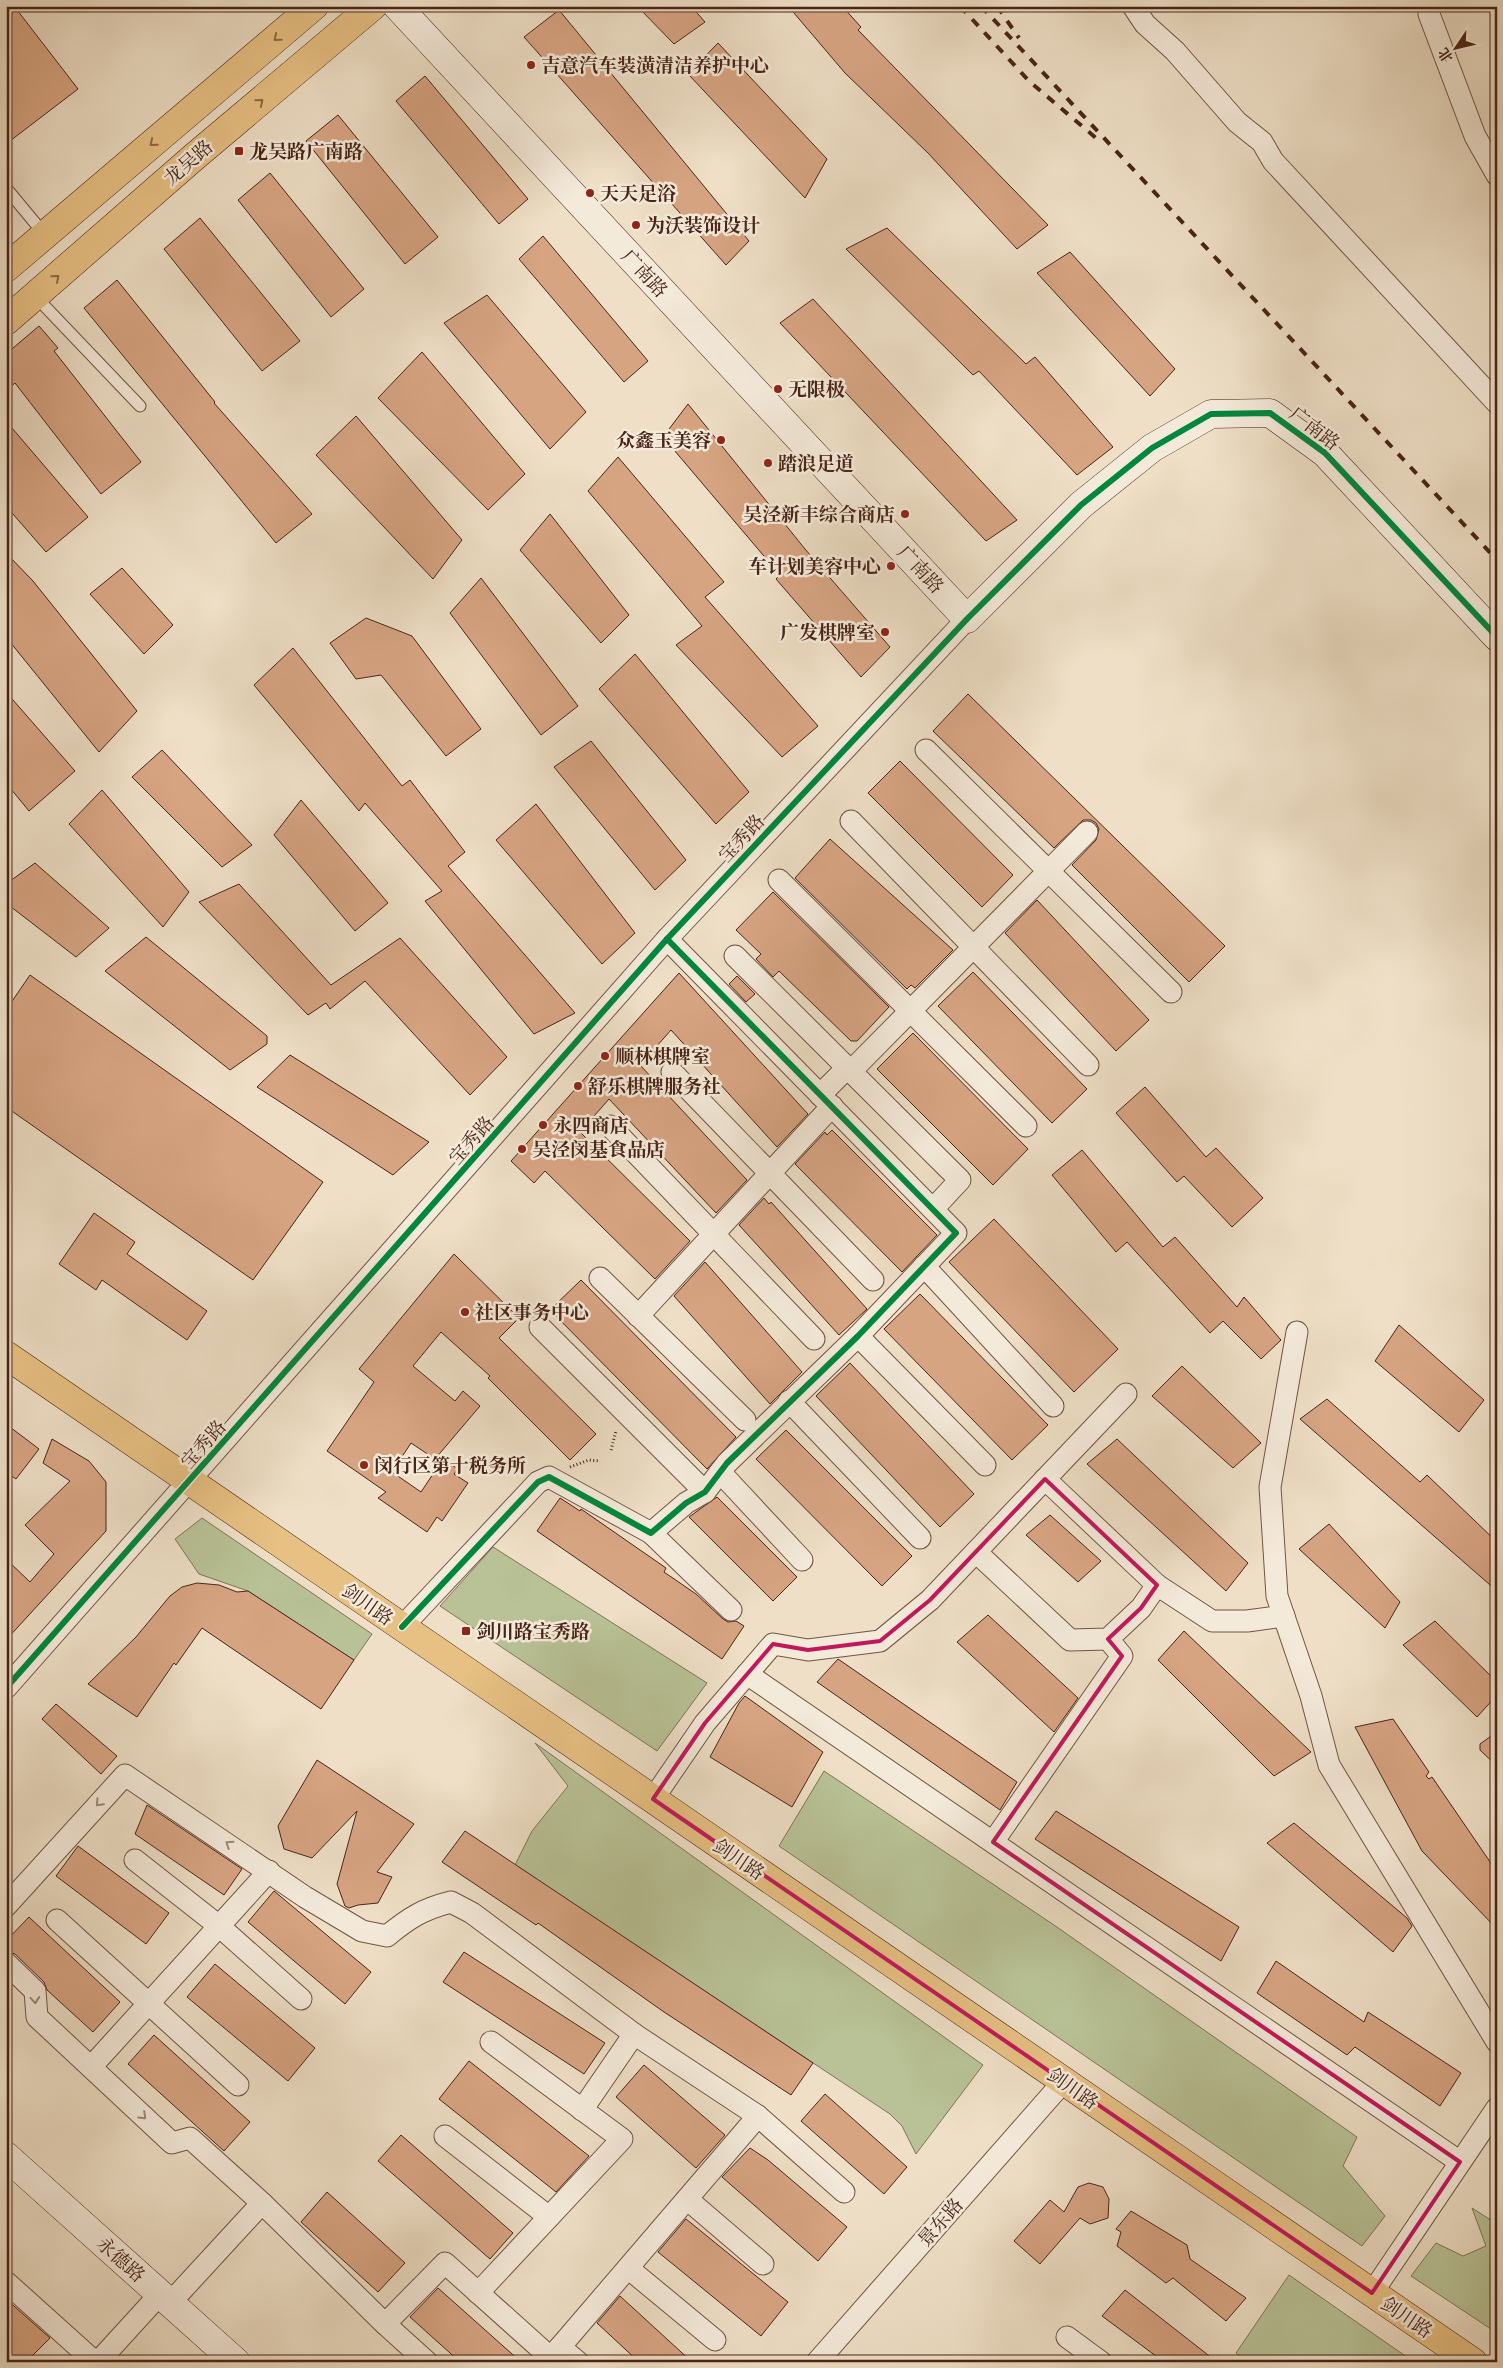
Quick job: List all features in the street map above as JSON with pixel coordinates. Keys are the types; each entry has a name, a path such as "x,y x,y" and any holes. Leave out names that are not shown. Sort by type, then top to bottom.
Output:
{"main road":[{"name":"龙吴路","path":"6,268 314,6"},
{"name":"龙吴路","path":"6,321 194,157 373,6"},
{"name":"剑川路","path":"6,1355 1473,2362"}],"street":[{"name":"广南路","path":"397,6 967,620 1081,505 1152,448 1211,414 1270,413 1325,453 1497,637"},
{"path":"1134,6 1145,24 1175,51 1238,122 1262,142 1274,161 1497,403"},
{"path":"1430,6 1429,14 1475,136 1497,175"},
{"name":"宝秀路","path":"6,1688 667,939 967,620"},
{"path":"926,750 1171,992"},
{"path":"851,821 1088,1065"},
{"path":"638,1316 770,1172 826,1100 842,1073 857,1065 1087,832"},
{"path":"779,880 1026,1126"},
{"path":"651,1533 686,1503 705,1492 720,1472 789,1401 858,1336 956,1234 667,939"},
{"path":"735,956 960,1180 933,1209"},
{"path":"672,1072 873,1280"},
{"path":"610,1126 814,1339"},
{"path":"924,1266 1053,1406"},
{"path":"600,1278 745,1420"},
{"path":"540,1327 705,1492"},
{"path":"1297,1332 1270,1487 1277,1596 1311,1696 1329,1765 1497,2042"},
{"path":"858,1336 985,1465"},
{"path":"653,1800 705,1722 773,1644 808,1650 880,1641 930,1600 1126,1394"},
{"path":"789,1401 920,1538"},
{"path":"720,1472 802,1560"},
{"path":"402,1627 538,1482 549,1476 651,1533 731,1610"},
{"path":"1045,1479 1158,1585 1212,1622 1247,1621 1284,1616"},
{"path":"976,1552 1070,1640 1108,1639 1141,1608 1158,1585"},
{"path":"993,1842 1122,1656 1108,1639"},
{"path":"747,1674 1460,2162"},
{"path":"6,1906 124,1775 305,1897 362,1931 387,1936 407,1919 428,1908 451,1902 472,1913 634,2034 758,2116 844,2192"},
{"path":"135,1860 219,1926 301,1999"},
{"path":"91,2067 269,1871"},
{"path":"57,1920 238,2086"},
{"path":"6,1964 34,1991 37,2016 172,2143 190,2138 262,2203 385,2324 427,2362"},
{"path":"582,2110 634,2034"},
{"path":"478,2293 622,2139 491,2042"},
{"name":"景东路","path":"817,2362 1064,2081"},
{"path":"1372,2293 1497,2108"},
{"path":"553,2356 758,2116"},
{"path":"445,2136 549,2218"},
{"name":"永德路","path":"6,2156 236,2362"},
{"path":"687,2199 763,2264"},
{"path":"6,2282 97,2362 165,2299 262,2203"},
{"path":"385,2324 445,2263 553,2356 578,2362"},
{"path":"628,2268 715,2340"},
{"path":"1067,2337 1101,2362"}],"lane":[{"path":"6,188 45,235"},
{"path":"36,296 140,406"}],"highlighted area":[{"path":"1045,1479 1157,1585 1141,1608 1108,1639 1122,1656 993,1842 1460,2162 1372,2293 653,1799 705,1723 773,1644 808,1650 880,1641 930,1600"}],"green space":[{"path":"202,1518 372,1634 354,1660 248,1591 199,1574 175,1539"},
{"path":"493,1547 707,1683 657,1751 440,1606"},
{"path":"535,1743 983,2065 916,2154 902,2126 890,2114 515,1865 532,1831 568,1786"},
{"path":"824,1771 1054,1925 1357,2137 1343,2166 1385,2216 1362,2246 779,1846"},
{"path":"1472,2208 1497,2224 1497,2333 1411,2276 1436,2243 1463,2256 1486,2246"},
{"path":"1289,2275 1414,2362 1249,2362 1236,2353"}],"building":[{"path":"6,6 14,6 78,89 6,144"},
{"path":"637,6 691,6 705,22 674,44"},
{"path":"788,6 842,6 861,27 858,30 1048,225 1017,249 928,153 845,73"},
{"path":"559,10 749,241 726,265 524,37"},
{"path":"718,43 827,159 805,198 688,74"},
{"path":"425,76 528,199 499,224 396,101"},
{"path":"338,115 438,237 405,264 306,141"},
{"path":"270,173 364,289 331,317 238,200"},
{"path":"200,218 300,341 262,371 164,249"},
{"path":"887,228 1026,364 1035,357 1113,447 1077,475 979,371 973,375 846,249"},
{"path":"543,236 648,361 624,382 519,259"},
{"path":"1070,252 1175,369 1150,396 1037,273"},
{"path":"117,280 214,403 312,514 276,543 84,308"},
{"path":"487,295 586,412 550,449 444,323"},
{"path":"813,299 1017,520 986,541 780,323"},
{"path":"39,326 58,348 54,351 141,462 101,494 15,383 6,391 6,354"},
{"path":"422,352 525,474 488,510 378,398"},
{"path":"688,404 805,549 890,647 861,677 776,579 780,575 663,437"},
{"path":"356,416 462,540 433,579 316,455"},
{"path":"6,421 88,517 46,552 6,506"},
{"path":"618,457 724,582 705,597 818,726 782,757 676,645 702,626 588,491"},
{"path":"550,514 629,615 601,643 520,550"},
{"path":"6,553 33,581 137,711 99,752 6,637"},
{"path":"122,568 173,625 144,654 90,594"},
{"path":"481,578 578,706 541,735 450,613"},
{"path":"366,618 412,636 481,729 446,756 381,675 356,679 330,643"},
{"path":"293,648 402,786 410,780 465,852 448,866 575,1013 534,1034 425,901 442,891 365,803 359,811 254,685"},
{"path":"635,654 749,792 716,824 599,689"},
{"path":"6,692 75,771 29,811 6,783"},
{"path":"968,694 1225,946 1189,982 1072,865 1096,840 1099,829 1096,823 1091,820 1083,820 1054,848 933,731"},
{"path":"591,741 686,860 655,890 554,767"},
{"path":"162,750 252,845 222,867 132,777"},
{"path":"900,761 1013,875 982,907 868,793"},
{"path":"102,790 189,892 163,927 69,824"},
{"path":"301,800 388,903 355,931 274,835"},
{"path":"536,804 635,933 602,964 496,840"},
{"path":"830,839 953,950 915,988 911,985 907,989 795,878"},
{"path":"35,863 109,928 76,957 6,903 6,884"},
{"path":"239,884 331,985 400,938 507,1057 470,1095 365,981 330,1009 326,1003 308,1015 199,902"},
{"path":"773,892 889,1007 857,1041 851,1041 779,971 773,977 756,959 761,954 736,930"},
{"path":"1037,900 1149,1020 1116,1051 1005,933"},
{"path":"146,937 267,1036 267,1044 230,1070 105,971"},
{"path":"973,972 1087,1089 1052,1123 938,1006"},
{"path":"679,973 808,1114 777,1147 671,1030 640,1065 747,1180 716,1213 609,1099 580,1132 690,1241 655,1279 545,1171 534,1183 511,1161"},
{"path":"30,975 323,1182 253,1280 6,1107 6,1010"},
{"path":"737,976 755,994 746,1002 729,984"},
{"path":"913,1033 1028,1149 993,1185 877,1069"},
{"path":"290,1055 429,1142 393,1175 257,1087"},
{"path":"1145,1087 1206,1157 1216,1148 1263,1198 1232,1227 1184,1176 1177,1182 1116,1113"},
{"path":"832,1130 937,1235 902,1272 795,1164 825,1132 827,1135"},
{"path":"1082,1150 1163,1247 1175,1237 1237,1307 1244,1297 1281,1340 1261,1359 1223,1321 1210,1333 1127,1242 1116,1252 1052,1175"},
{"path":"764,1198 769,1204 771,1202 867,1309 839,1335 739,1225"},
{"path":"94,1213 135,1242 127,1254 207,1311 187,1340 102,1280 96,1290 59,1264"},
{"path":"994,1219 1118,1349 1074,1392 949,1262"},
{"path":"454,1254 519,1318 499,1338 596,1434 570,1460 488,1378 490,1376 441,1332 413,1366 455,1401 463,1391 480,1406 435,1459 411,1443 392,1472 421,1492 443,1459 458,1469 454,1474 468,1483 442,1521 437,1517 427,1532 378,1498 386,1492 327,1451 374,1382 359,1369"},
{"path":"705,1262 802,1372 770,1404 674,1296"},
{"path":"581,1280 736,1437 707,1469 550,1310"},
{"path":"920,1294 1048,1425 1012,1460 884,1329"},
{"path":"1399,1325 1484,1400 1459,1432 1375,1361"},
{"path":"850,1363 974,1494 940,1527 816,1396"},
{"path":"1182,1366 1261,1443 1233,1468 1152,1396"},
{"path":"1327,1399 1420,1482 1427,1475 1497,1542 1497,1591 1300,1419"},
{"path":"6,1424 39,1449 16,1479 6,1472"},
{"path":"786,1430 912,1556 882,1586 756,1459"},
{"path":"52,1439 89,1461 106,1482 106,1531 6,1640 6,1559 30,1582 54,1554 25,1525 70,1481 43,1463"},
{"path":"1117,1439 1248,1563 1226,1591 1087,1464"},
{"path":"717,1497 797,1577 773,1601 689,1517"},
{"path":"560,1498 580,1511 581,1509 666,1568 664,1572 696,1594 723,1619 728,1622 736,1621 744,1626 722,1659 537,1531"},
{"path":"1050,1515 1101,1561 1078,1582 1026,1535"},
{"path":"1329,1524 1400,1602 1385,1628 1299,1549"},
{"path":"197,1583 219,1585 237,1592 248,1591 354,1660 321,1709 202,1628 176,1665 174,1663 137,1717 88,1684 136,1637 170,1596 182,1587"},
{"path":"988,1615 1078,1698 1054,1732 957,1642"},
{"path":"1435,1621 1497,1682 1497,1695 1477,1717 1403,1645"},
{"path":"1184,1631 1311,1752 1274,1776 1158,1660"},
{"path":"838,1659 1017,1782 1000,1810 817,1682"},
{"path":"745,1696 823,1752 792,1807 710,1757 739,1703"},
{"path":"56,1704 117,1756 101,1774 42,1719"},
{"path":"1393,1719 1429,1772 1426,1776 1429,1779 1432,1777 1497,1872 1497,1929 1422,1851 1355,1727"},
{"path":"1497,1732 1497,1766 1480,1750 1480,1744"},
{"path":"317,1760 414,1824 377,1872 392,1877 378,1903 349,1908 345,1906 337,1884 357,1811 312,1858 284,1849 278,1826"},
{"path":"147,1805 242,1869 224,1895 135,1834"},
{"path":"1056,1811 1239,1927 1221,1961 1035,1839"},
{"path":"1294,1823 1407,1918 1412,1926 1393,1952 1267,1843"},
{"path":"465,1831 813,2063 791,2095 664,2012 538,1923 536,1925 442,1862"},
{"path":"78,1846 169,1913 146,1944 56,1876"},
{"path":"274,1891 371,1972 345,2004 248,1922"},
{"path":"29,1917 120,2002 93,2032 47,1990 44,1982 15,1954 6,1951 6,1941"},
{"path":"464,1952 605,2043 584,2074 443,1982"},
{"path":"1276,1961 1364,2022 1368,2012 1461,2073 1440,2106 1355,2047 1347,2055 1257,1993"},
{"path":"215,1964 315,2048 288,2081 187,1997"},
{"path":"154,2035 250,2122 224,2151 128,2064"},
{"path":"469,2061 589,2156 556,2192 439,2099"},
{"path":"644,2065 725,2135 696,2168 616,2097"},
{"path":"825,2094 907,2167 884,2194 801,2121"},
{"path":"401,2135 513,2233 490,2259 378,2161"},
{"path":"750,2148 768,2160 847,2227 818,2261 722,2177"},
{"path":"1089,2183 1103,2187 1109,2199 1108,2218 1090,2224 1080,2218 1040,2264 1014,2241 1050,2200 1064,2212 1078,2187"},
{"path":"327,2192 405,2263 378,2292 301,2222"},
{"path":"1131,2211 1187,2245 1190,2259 1246,2298 1226,2321 1173,2278 1166,2283 1117,2246 1121,2232 1116,2229"},
{"path":"686,2219 788,2302 761,2336 658,2252"},
{"path":"438,2288 521,2362 460,2362 410,2317"},
{"path":"1125,2290 1217,2362 1164,2362 1102,2316"},
{"path":"620,2296 692,2362 639,2362 597,2323"},
{"path":"6,2299 50,2338 26,2362 16,2362 6,2353"}],"railway":[{"path":"960,6 1029,81 1096,138"},
{"path":"981,6 1497,560"},
{"path":"997,6 1019,38"}],"cycle path":[{"path":"6,1688 667,939 967,619 1081,505 1152,448 1211,414 1270,413 1325,453 1497,637"},
{"path":"402,1627 538,1482 549,1477 651,1533 686,1503 705,1492 727,1463 858,1336 956,1233 667,939"}],"place":[{"name":"吉意汽车装潢清洁养护中心","path":"531,65"},
{"name":"龙吴路广南路","path":"239,151"},
{"name":"天天足浴","path":"590,193"},
{"name":"为沃装饰设计","path":"636,225"},
{"name":"无限极","path":"778,389"},
{"name":"众鑫玉美容","path":"721,440"},
{"name":"踏浪足道","path":"768,463"},
{"name":"吴泾新丰综合商店","path":"905,514"},
{"name":"车计划美容中心","path":"891,566"},
{"name":"广发棋牌室","path":"885,632"},
{"name":"顺林棋牌室","path":"605,1056"},
{"name":"舒乐棋牌服务社","path":"578,1086"},
{"name":"永四商店","path":"543,1125"},
{"name":"吴泾闵基食品店","path":"522,1149"},
{"name":"社区事务中心","path":"465,1312"},
{"name":"闵行区第十税务所","path":"364,1465"},
{"name":"剑川路宝秀路","path":"466,1631"}]}
